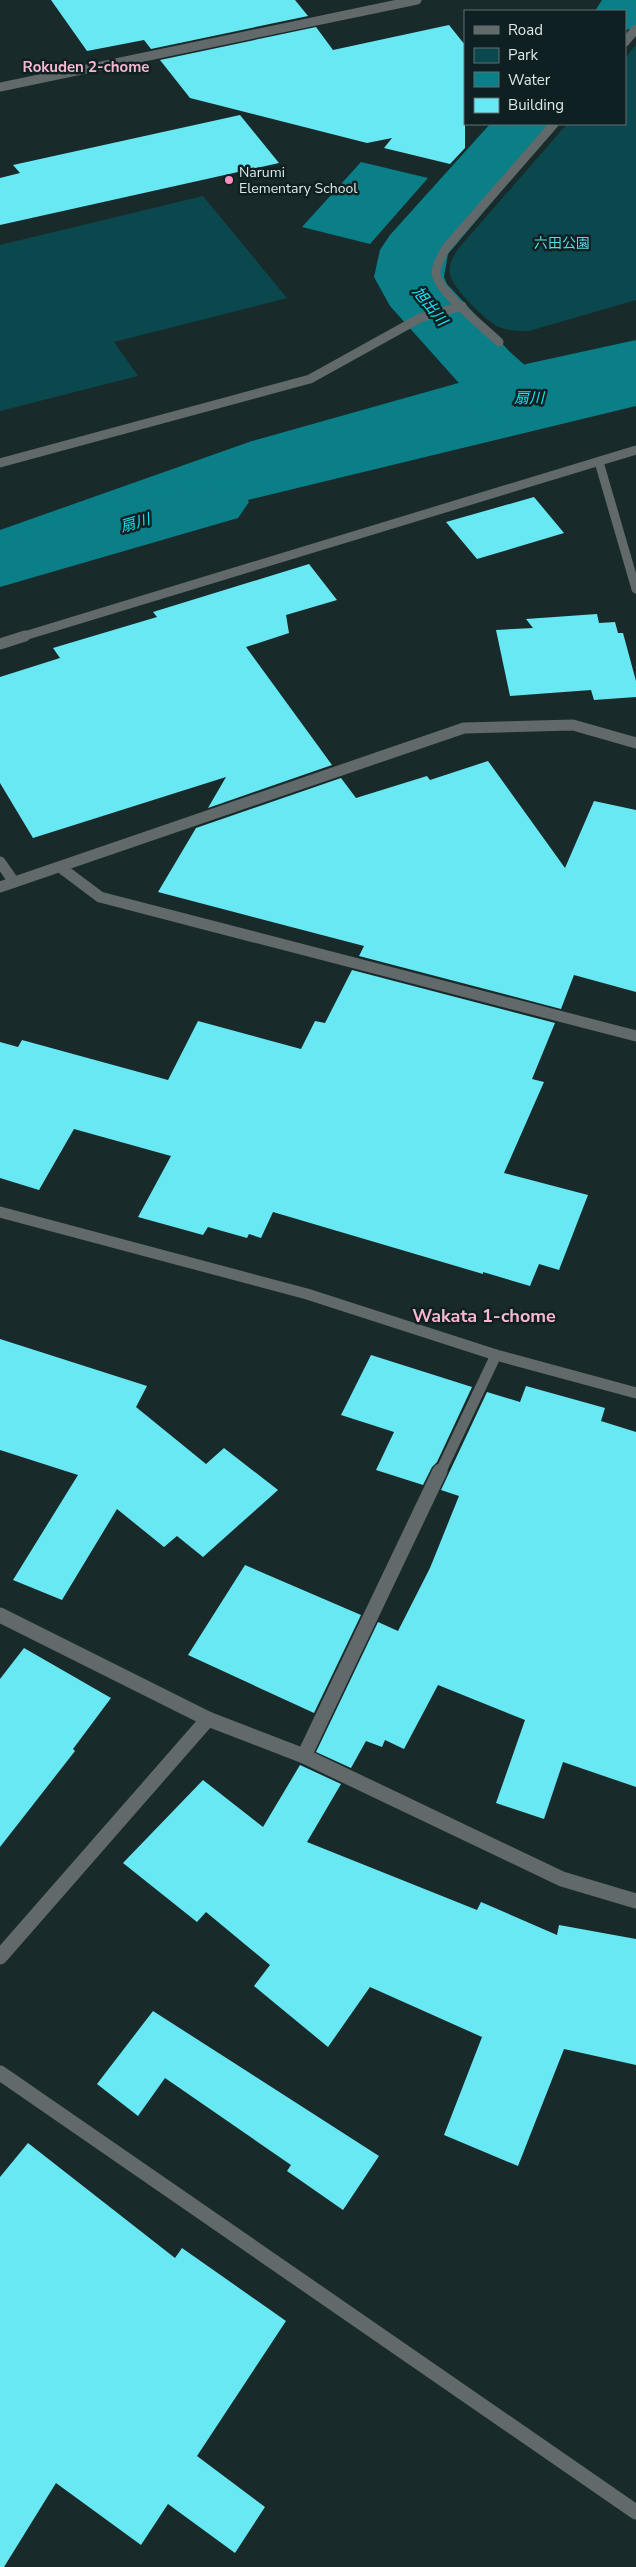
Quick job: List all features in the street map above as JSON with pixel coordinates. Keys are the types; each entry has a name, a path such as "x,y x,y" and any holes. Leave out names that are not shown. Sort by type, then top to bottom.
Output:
{"street":[{"path":"0,87 417,0"},
{"path":"626,41 636,29"},
{"path":"499,342 462,306 438,278 437,265 446,248 553,125"},
{"path":"0,463 310,379 420,318 462,306"},
{"path":"0,644 636,450"},
{"path":"598,462 636,589"},
{"path":"0,886 464,728 573,725 636,742"},
{"path":"0,862 14,882"},
{"path":"60,867 100,897 636,1036"},
{"path":"0,1212 307,1294 496,1355 636,1393"},
{"path":"304,1756 496,1355"},
{"path":"0,1615 208,1719 304,1756 562,1879 636,1901"},
{"path":"0,1957 208,1719"},
{"path":"0,2073 636,2512"}],"green space":[{"name":"六田公園","path":"636,45 636,300 529,331 510,330 499,327 478,311 456,287 450,274 450,264 458,249 566,125 626,125 626,57"},
{"path":"203,196 287,298 114,342 138,376 0,411 0,245"}],"water":[{"path":"361,162 428,178 370,244 302,227"},
{"name":"扇川","path":"636,340 636,406 0,560 0,530 252,441 526,364"}],"building":[{"path":"51,0 295,0 308,16 151,49 144,40 87,51"},
{"path":"449,25 464,44 465,148 450,164 384,148 392,138 367,143 190,98 160,60 316,27 333,50"},
{"path":"240,115 279,163 0,225 0,178 20,173 13,165"},
{"path":"534,497 564,533 477,559 446,522"},
{"path":"309,564 337,600 286,615 289,633 246,647 332,765 208,808 226,777 33,838 0,783 0,677 60,658 53,648 157,617 153,612"},
{"path":"597,614 599,623 615,622 618,633 623,633 636,681 636,697 594,700 591,690 510,696 496,630 533,628 526,619"},
{"path":"488,761 565,868 594,801 636,810 636,992 574,975 561,1009 359,956 364,946 158,892 196,828 341,778 356,798 427,776 430,780"},
{"path":"352,970 555,1023 532,1079 544,1082 504,1173 588,1195 559,1270 539,1264 530,1286 273,1212 261,1238 249,1234 247,1238 208,1227 203,1235 138,1217 171,1156 74,1129 39,1190 0,1178 0,1042 18,1047 22,1040 168,1080 198,1021 301,1049 315,1021 325,1023"},
{"path":"0,1339 147,1386 136,1407 206,1464 224,1448 278,1490 203,1557 177,1536 164,1547 117,1509 62,1600 13,1580 78,1475 0,1450"},
{"path":"371,1355 472,1387 437,1462 432,1467 423,1485 376,1470 394,1432 341,1415"},
{"path":"526,1386 605,1408 601,1421 636,1432 636,1787 563,1762 544,1819 496,1803 525,1720 438,1685 404,1749 385,1740 382,1747 366,1741 351,1768 316,1752 378,1622 398,1631 430,1568 459,1496 441,1490 487,1392 520,1402"},
{"path":"245,1565 361,1615 314,1713 188,1655"},
{"path":"24,1648 111,1698 73,1749 75,1751 0,1847 0,1679"},
{"path":"300,1765 341,1784 307,1842 477,1910 481,1902 557,1935 559,1925 636,1939 636,2065 564,2049 518,2166 444,2135 482,2037 370,1987 328,2047 254,1986 270,1965 206,1912 197,1922 123,1863 203,1780 263,1827"},
{"path":"153,2011 379,2156 343,2210 287,2171 291,2165 165,2078 138,2116 97,2084"},
{"path":"28,2143 175,2258 182,2248 286,2321 197,2456 265,2507 235,2553 168,2504 141,2545 56,2483 4,2567 0,2567 0,2177"}],"waterway":[{"name":"旭出川","path":"626,11 636,0"},
{"name":"旭出川","path":"524,125 414,250 409,277 415,291 484,367 528,407"},
{"name":"扇川","path":"0,563 211,502"}],"place":[{"name":"Narumi Elementary School","path":"229,180"}],"district":[{"name":"Rokuden 2-chome","path":"86,67"},
{"name":"Wakata 1-chome","path":"484,1316"}]}
